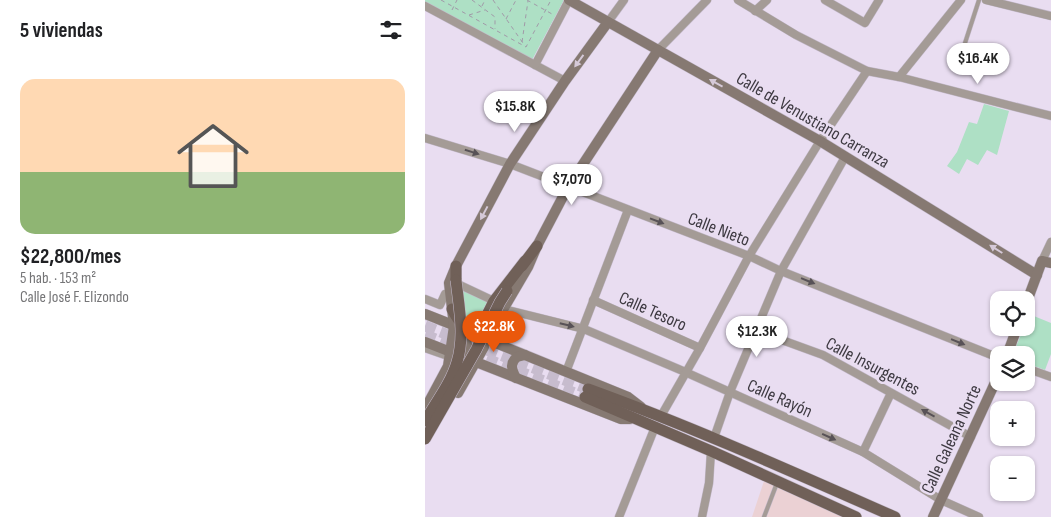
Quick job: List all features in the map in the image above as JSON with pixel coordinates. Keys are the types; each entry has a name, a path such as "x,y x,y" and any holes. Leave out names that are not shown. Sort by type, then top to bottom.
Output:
{"main road":[{"path":"452,309 464,326 476,332 481,329 525,261 537,246"},
{"path":"425,439 477,350 500,302 525,261"},
{"path":"425,421 457,362 461,325 456,266"},
{"path":"587,393 642,415 655,426 852,516"},
{"path":"642,415 661,416 895,517"}],"street":[{"path":"535,65 569,0"},
{"name":"Calle de Venustiano Carranza","path":"569,0 820,141 1037,274"},
{"path":"425,410 448,366 447,352 455,326 449,284 456,266 510,164 565,81 624,0"},
{"path":"425,447 476,362 487,340 498,305 528,267 568,187 658,50 707,0"},
{"path":"738,0 796,35 867,72 899,77 1051,116"},
{"path":"755,11 767,0"},
{"path":"825,0 865,23 879,0"},
{"path":"899,77 961,0"},
{"path":"991,0 1051,16"},
{"path":"425,6 565,81"},
{"path":"661,416 749,256 820,141 867,72"},
{"name":"Calle Nieto","path":"425,138 510,164 749,256 781,271 990,354"},
{"path":"714,438 730,392 781,271 845,157"},
{"path":"566,372 628,210"},
{"path":"1031,291 1037,274 1047,262 1051,242"},
{"name":"Calle Rayón","path":"458,283 498,305 584,329 730,392 863,452 941,500 979,517"},
{"path":"425,299 440,304 445,294"},
{"name":"Calle Tesoro","path":"593,300 700,348"},
{"path":"441,320 450,316 452,309"},
{"path":"425,342 621,419 642,415 628,397 426,314"},
{"path":"455,326 468,342 468,350 460,375 458,393"},
{"name":"Calle Insurgentes","path":"757,331 823,355 971,437"},
{"path":"425,348 447,352 473,340 487,340"},
{"path":"516,378 512,370 512,363 517,357 525,355"},
{"path":"1035,371 1051,377"},
{"name":"Calle Galeana Norte","path":"933,517 991,391"},
{"path":"863,452 891,393"},
{"path":"619,517 655,426"},
{"path":"702,517 709,483 711,450"}],"lane":[{"path":"965,43 979,0"},
{"path":"764,517 778,481"}],"path":[{"path":"441,0 526,47"},
{"path":"447,18 457,0"},
{"path":"472,0 495,17 495,30"},
{"path":"481,7 485,0"},
{"path":"493,0 526,47"},
{"path":"506,19 516,0"},
{"path":"523,42 527,0 559,18"},
{"path":"536,5 538,0"},
{"path":"526,47 551,0"},
{"path":"469,15 485,10"}],"shaded area":[{"path":"764,481 842,517 752,517"}],"green space":[{"path":"425,0 564,0 532,60 425,3"},
{"path":"984,104 1009,111 997,155 987,150 978,165 967,159 959,174 947,166 957,152 969,122 977,124"},
{"path":"458,282 493,298 480,327 467,327"},
{"path":"1035,316 1051,323 1051,354 1045,370 1035,366 1035,346 1016,346 1020,336 1035,336"}],"tunnel":[{"path":"425,326 588,389"},
{"path":"425,335 585,397"}]}
